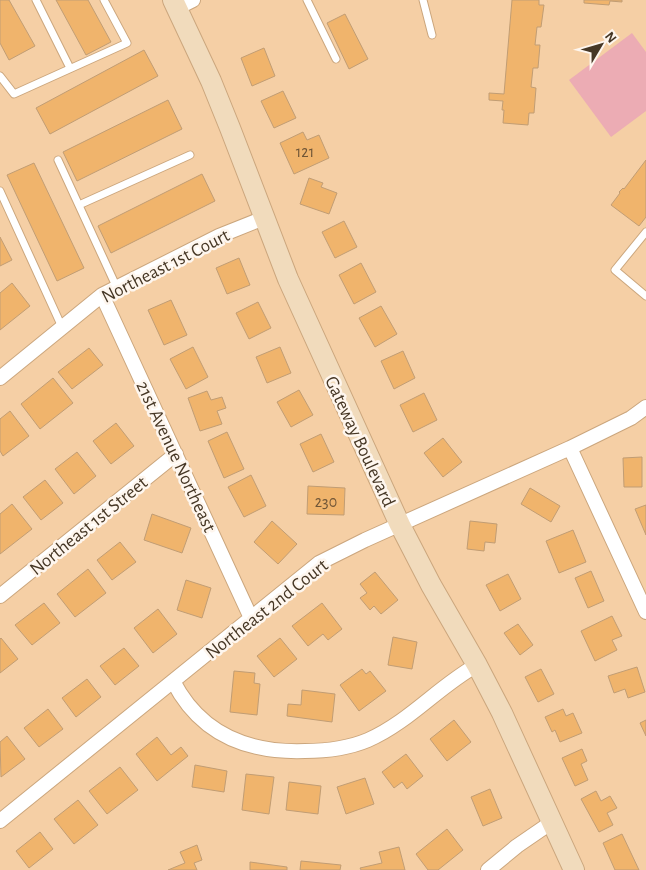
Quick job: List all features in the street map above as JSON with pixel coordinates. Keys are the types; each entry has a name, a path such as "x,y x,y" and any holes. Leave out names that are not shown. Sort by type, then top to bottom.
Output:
{"main road":[{"name":"Gateway Boulevard","path":"181,3 288,280 400,525 502,713 574,870"}],"street":[{"name":"Northeast 1st Court","path":"0,378 102,295 194,248 264,218"},
{"name":"21st Avenue Northeast","path":"102,295 251,618"},
{"name":"Northeast 2nd Court","path":"0,821 319,563 570,448 631,418 646,408"},
{"path":"570,448 646,612"},
{"name":"Northeast 1st Street","path":"0,596 176,454"},
{"path":"173,682 193,712 224,736 242,744 267,749 292,752 318,751 331,750 368,740 396,724 456,678 477,665"},
{"path":"488,870 517,846 552,822"}],"lane":[{"path":"36,0 70,68"},
{"path":"0,76 14,94 127,43 104,0"},
{"path":"307,0 336,60"},
{"path":"424,0 432,35"},
{"path":"79,205 190,155"},
{"path":"58,160 117,288"},
{"path":"0,191 62,327"},
{"path":"646,232 615,270 646,296"}],"shaded area":[{"path":"632,33 646,52 646,111 611,137 569,80"}],"building":[{"path":"0,0 9,0 35,46 9,60 0,43"},
{"path":"56,0 88,0 111,42 86,55"},
{"path":"512,0 539,0 539,5 544,5 541,27 537,27 535,45 540,45 538,68 533,68 531,87 536,88 534,113 529,113 528,125 503,123 503,101 489,100 489,93 504,94"},
{"path":"584,0 622,0 622,2 610,1 609,5 584,3"},
{"path":"345,14 368,59 349,69 327,23"},
{"path":"264,48 275,76 252,86 241,58"},
{"path":"144,50 158,76 50,134 36,108"},
{"path":"283,91 296,118 274,128 261,101"},
{"path":"168,100 182,129 77,181 63,152"},
{"path":"303,132 307,140 319,135 329,158 294,174 280,143"},
{"path":"646,160 646,217 639,226 611,205 619,192 624,189"},
{"path":"34,163 84,268 57,281 7,175"},
{"path":"202,174 215,201 111,253 98,226"},
{"path":"309,178 323,183 321,187 337,193 329,214 300,204"},
{"path":"344,221 357,247 335,258 322,232"},
{"path":"0,237 12,260 0,266"},
{"path":"239,258 250,285 227,294 216,268"},
{"path":"361,263 376,292 354,304 339,275"},
{"path":"12,283 30,306 0,330 0,293"},
{"path":"171,300 187,335 164,345 148,310"},
{"path":"258,302 271,328 249,339 236,313"},
{"path":"381,306 397,334 375,347 359,318"},
{"path":"193,347 208,377 186,389 170,359"},
{"path":"280,347 291,373 267,383 256,357"},
{"path":"89,348 103,365 72,389 58,372"},
{"path":"403,351 415,378 394,389 381,361"},
{"path":"53,378 73,403 40,429 21,404"},
{"path":"299,390 313,415 291,427 277,402"},
{"path":"207,391 211,400 222,397 226,408 217,411 222,424 200,431 188,398"},
{"path":"424,393 437,420 413,432 400,405"},
{"path":"10,411 29,436 3,456 0,451 0,419"},
{"path":"116,423 134,446 111,464 93,441"},
{"path":"227,432 244,469 224,478 208,441"},
{"path":"321,434 334,462 313,472 300,444"},
{"path":"443,438 462,462 443,477 424,453"},
{"path":"77,452 96,476 74,494 55,469"},
{"path":"642,457 642,487 624,487 623,458"},
{"path":"251,475 266,506 244,517 228,487"},
{"path":"45,480 63,503 41,520 23,497"},
{"path":"308,486 345,488 344,515 307,514"},
{"path":"530,488 560,506 551,522 521,504"},
{"path":"12,504 32,529 0,554 0,514"},
{"path":"646,505 646,535 635,509"},
{"path":"152,514 191,528 182,553 144,540"},
{"path":"272,521 297,544 278,564 254,542"},
{"path":"470,521 497,524 495,543 485,542 484,551 467,549"},
{"path":"573,530 586,562 559,573 546,541"},
{"path":"120,542 136,562 112,580 97,560"},
{"path":"88,569 106,593 75,617 57,594"},
{"path":"591,571 604,601 588,608 575,578"},
{"path":"375,572 398,600 381,614 374,606 370,610 360,598 367,593 360,584"},
{"path":"508,574 521,599 500,611 486,585"},
{"path":"186,580 211,588 202,618 177,610"},
{"path":"44,603 60,623 32,645 15,625"},
{"path":"322,603 342,629 328,640 323,634 308,646 292,626"},
{"path":"158,609 177,634 153,653 134,628"},
{"path":"612,616 622,636 612,640 617,650 595,661 581,631"},
{"path":"518,624 533,645 520,655 504,633"},
{"path":"393,637 417,642 412,669 388,665"},
{"path":"280,638 297,659 274,677 257,656"},
{"path":"0,639 18,659 0,673"},
{"path":"124,648 139,666 115,685 100,666"},
{"path":"637,667 645,692 628,698 625,689 614,693 608,676"},
{"path":"362,669 366,674 370,671 386,691 359,711 340,685"},
{"path":"541,669 554,694 538,702 525,677"},
{"path":"234,671 255,673 254,683 260,684 257,715 230,712"},
{"path":"87,679 101,697 76,717 62,698"},
{"path":"302,690 335,694 332,722 287,716 288,704 301,705"},
{"path":"48,709 63,729 39,747 24,728"},
{"path":"563,709 566,716 573,713 582,733 560,742 555,730 552,732 545,717"},
{"path":"454,720 471,742 447,761 430,739"},
{"path":"646,720 646,736 640,723"},
{"path":"7,736 25,759 1,777 0,742"},
{"path":"157,737 171,755 181,747 188,756 157,781 136,754"},
{"path":"582,749 587,761 581,764 588,780 575,786 562,758"},
{"path":"406,754 423,776 407,789 402,782 394,788 382,772"},
{"path":"195,765 227,771 224,792 192,787"},
{"path":"120,767 138,790 107,814 89,791"},
{"path":"246,774 274,777 269,814 242,810"},
{"path":"365,778 374,804 346,814 337,787"},
{"path":"289,782 321,786 318,814 286,810"},
{"path":"490,789 502,818 483,826 471,797"},
{"path":"596,791 601,801 610,796 617,808 607,813 613,825 599,832 581,799"},
{"path":"78,800 98,825 74,844 54,819"},
{"path":"447,829 463,850 438,870 428,870 416,854"},
{"path":"40,832 53,849 29,868 16,851"},
{"path":"622,834 639,870 615,870 603,843"},
{"path":"197,845 202,860 194,863 197,870 168,870 185,863 180,852"},
{"path":"399,847 405,870 361,870 360,868 382,863 379,852"},
{"path":"301,861 341,865 340,870 300,870"},
{"path":"250,862 287,867 287,870 250,870"}]}
